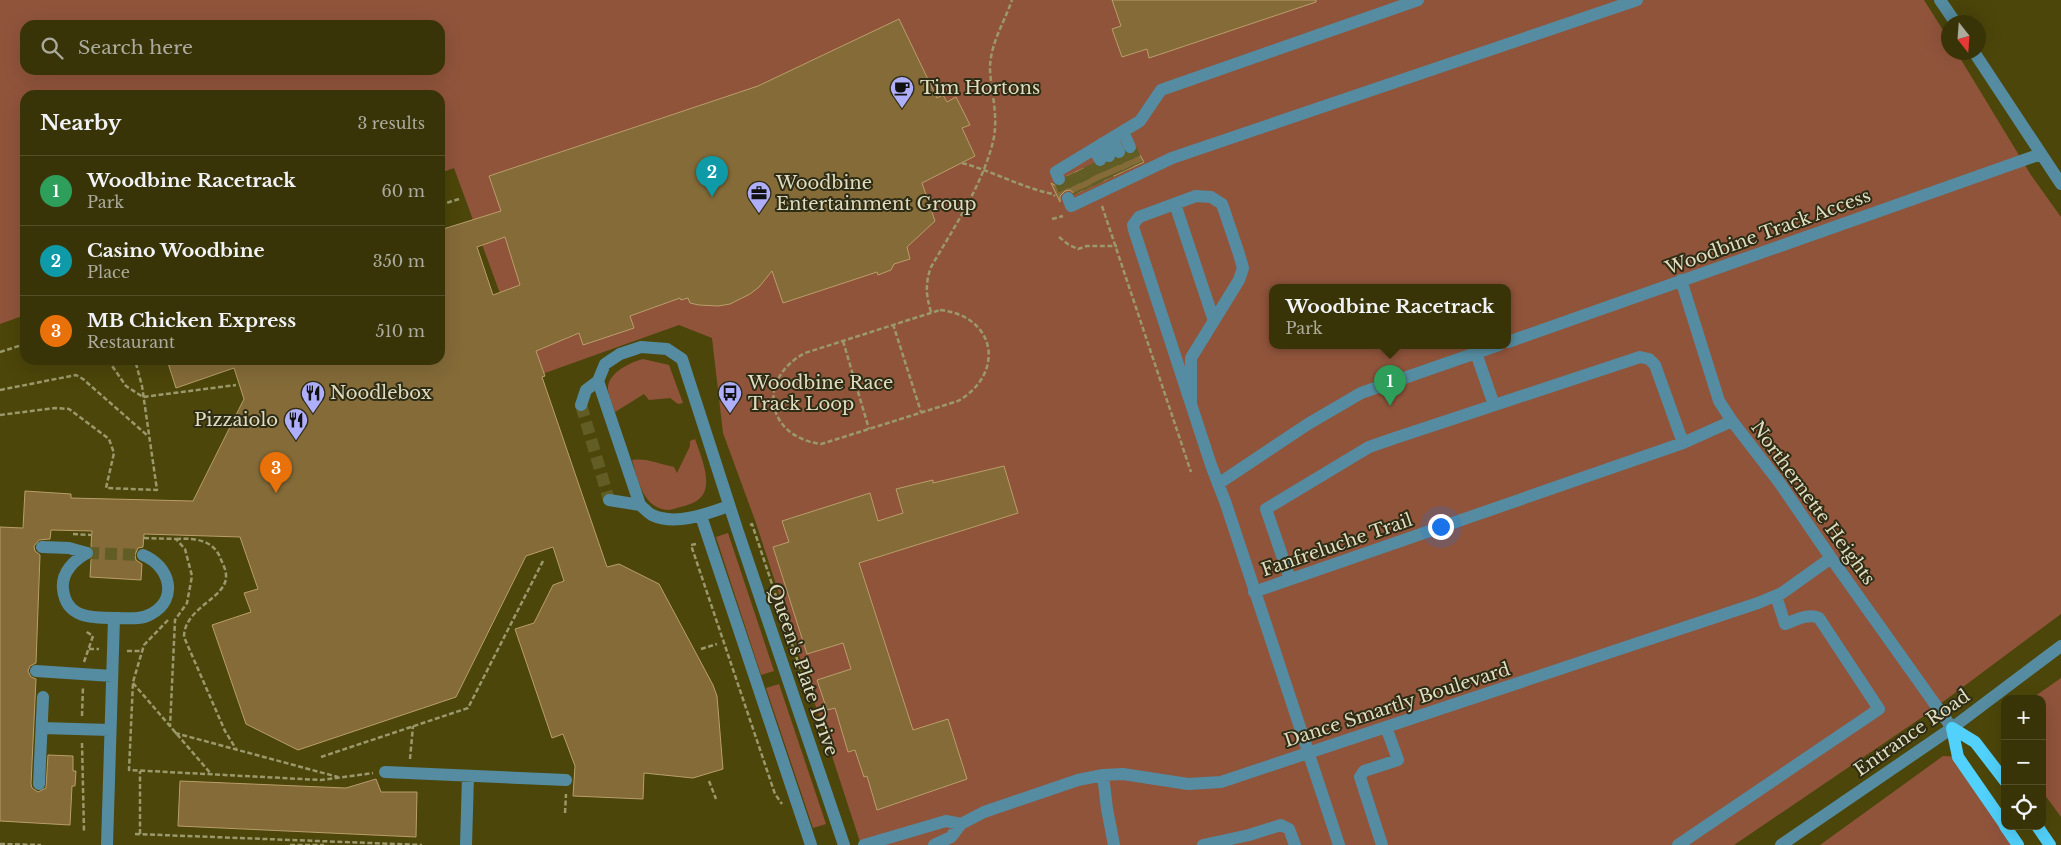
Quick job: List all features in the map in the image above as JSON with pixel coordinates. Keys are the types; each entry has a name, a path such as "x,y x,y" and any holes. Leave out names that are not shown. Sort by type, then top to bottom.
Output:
{"main road":[{"path":"1952,728 1975,742 2001,776"},
{"path":"1952,728 1958,757 2001,820"},
{"path":"2008,830 2018,845"},
{"path":"2041,830 2050,845"}],"street":[{"path":"1094,156 1140,121 1161,90 1418,0"},
{"path":"1100,188 1172,158 1637,0"},
{"path":"1940,0 1950,15"},
{"path":"1979,60 2061,184"},
{"name":"Woodbine Track Access","path":"1511,341 2041,154"},
{"path":"1191,403 1191,358 1239,280 1243,268 1240,254 1222,204 1211,197 1196,196 1139,217 1133,225 1191,403 1254,592"},
{"path":"1175,204 1214,321"},
{"name":"Northernette Heights","path":"1681,280 1719,401 1779,482 1952,728"},
{"name":"Queen's Plate Drive","path":"581,405 586,390 598,381 605,364 620,354 642,347 667,349 682,359 729,506 844,845"},
{"path":"1218,484 1308,424 1361,393 1488,349"},
{"path":"1476,353 1494,405"},
{"path":"1290,579 1266,509 1369,447 1640,357 1648,359 1655,365 1683,443"},
{"path":"598,381 640,505 651,515 667,520 701,516 729,506"},
{"name":"Fanfreluche Trail","path":"1339,845 1254,592 1683,443 1732,421"},
{"path":"609,500 640,505"},
{"path":"701,516 811,845"},
{"path":"42,547 69,548 87,553 76,559 69,568 64,576 62,586 64,596 74,612 83,617 93,618 140,618 150,615 159,608 166,599 167,577 162,567 154,559 143,555"},
{"name":"Dance Smartly Boulevard","path":"934,845 951,837 961,824 984,812 1044,791 1103,775 1123,774 1188,784 1221,782 1739,610 1776,596 1831,558"},
{"path":"1678,845 1879,709 1819,618 1808,616 1785,624 1776,596"},
{"path":"106,845 114,618"},
{"name":"Entrance Road","path":"1781,845 1952,728 2061,646"},
{"path":"36,671 112,676"},
{"path":"39,784 43,697"},
{"path":"1382,845 1360,777 1364,771 1398,760 1386,727"},
{"path":"42,728 110,730"},
{"path":"386,772 566,780"},
{"path":"1103,775 1114,845"},
{"path":"466,845 468,776"},
{"path":"864,845 946,820 961,824"},
{"path":"1202,845 1250,835 1281,825 1289,829 1294,845"}],"path":[{"path":"931,312 926,294 926,280 978,185 994,137 996,104 990,68 994,43 1012,0"},
{"path":"962,163 1053,194 1100,188"},
{"path":"1052,219 1100,188"},
{"path":"1100,188 1117,246 1192,472"},
{"path":"445,204 459,199"},
{"path":"1059,236 1069,245 1078,249 1087,246 1117,246"},
{"path":"940,310 955,311 968,318 979,328 986,340 989,355 987,369 981,383 971,393 958,401 821,444 807,442 793,436 783,426 776,413 773,398 775,384 782,371 792,360 805,353 931,312 940,310"},
{"path":"894,324 921,412"},
{"path":"843,341 869,429"},
{"path":"0,352 20,346"},
{"path":"111,365 126,386 143,397 236,385"},
{"path":"0,415 55,408 69,409 109,439 114,453 106,488 157,490 143,397 136,365"},
{"path":"0,390 76,375 149,436"},
{"path":"176,538 195,538 206,542 218,552 226,574 226,582 221,589 189,618 184,627 184,637 225,732 236,749"},
{"path":"709,539 691,545 775,794 784,808"},
{"path":"321,757 468,708 543,561"},
{"path":"175,609 180,612"},
{"path":"170,616 166,624 144,645 133,682 129,770 321,780 386,772"},
{"path":"170,727 174,634"},
{"path":"701,649 717,644"},
{"path":"88,649 99,650"},
{"path":"127,651 142,651"},
{"path":"133,682 212,775"},
{"path":"82,721 83,685"},
{"path":"412,747 413,726"},
{"path":"175,733 339,778"},
{"path":"81,737 84,832"},
{"path":"140,771 140,834"},
{"path":"709,781 716,799"},
{"path":"565,813 566,794"},
{"path":"135,834 422,845"},
{"path":"0,844 41,845"},
{"path":"290,845 324,845"}],"shaded area":[{"path":"0,0 1924,0 1941,27 1941,60 1961,60 2031,175 2061,217 2061,614 1924,716 1734,845 861,845 756,523 723,433 712,338 679,325 531,378 454,168 445,171 445,90 20,90 20,317 0,324"},
{"path":"643,359 669,365 683,403 678,404 670,398 649,400 644,394 615,412 608,392 611,378 626,366"},
{"path":"695,439 705,470 706,486 704,493 699,499 686,506 670,510 661,509 654,505 643,492 632,460 648,461 674,467 677,473 690,446 690,441"},
{"path":"728,533 774,671 761,675 716,537"},
{"path":"2061,678 2061,817 2046,796 2046,695 2037,695"},
{"path":"779,684 826,824 813,828 766,688"},
{"path":"1943,756 1962,757 2001,812 2001,830 2013,830 2024,845 1820,845"}],"building":[{"path":"1112,0 1316,0 1316,2 1149,58 1147,49 1122,57 1112,29 1121,26"},
{"path":"899,19 937,98 943,95 947,102 956,97 970,125 962,128 975,156 922,183 935,221 907,247 910,259 894,264 891,270 878,275 877,272 783,303 772,271 759,287 730,304 718,306 699,305 690,303 688,298 681,300 680,298 630,316 634,328 583,345 579,333 536,351 545,376 542,377 607,567 619,564 659,584 713,685 717,696 723,769 693,778 644,773 643,799 573,796 575,766 563,734 552,738 515,629 534,623 553,585 564,581 553,547 526,556 456,697 298,750 246,724 212,625 251,612 244,593 258,589 240,537 144,534 143,547 138,548 135,555 136,560 142,564 141,580 90,577 91,560 95,553 91,546 92,531 51,530 50,539 39,540 34,546 35,551 40,555 36,663 30,666 28,671 31,677 36,679 31,784 32,788 38,792 46,788 48,755 73,756 73,771 76,771 75,786 72,786 70,825 0,821 0,527 23,528 25,491 71,494 71,498 193,501 244,399 234,368 176,388 169,365 445,365 445,228 501,211 489,176 758,86","holes":["505,237 520,285 493,295 477,247"]},
{"path":"1137,150 1144,162 1075,194 1070,190 1065,191 1060,196 1060,202 1051,183 1062,187 1066,183 1067,176 1093,164 1096,167 1103,167 1116,159 1123,159 1127,154 1134,154"},
{"path":"1004,466 1018,513 859,563 913,730 948,719 967,779 877,810 867,776 864,777 855,750 848,752 835,708 827,710 817,680 851,669 843,643 807,654 773,547 789,542 782,521 870,493 878,521 903,513 896,489 933,480 933,483"},
{"path":"376,779 381,792 417,792 416,837 178,826 180,781 346,788"}],"tunnel":[{"path":"1130,147 1138,164"},
{"path":"1119,152 1128,169"},
{"path":"1109,156 1117,174"},
{"path":"1100,160 1108,179"},
{"path":"1089,165 1098,184"},
{"path":"1080,170 1089,188"},
{"path":"1069,175 1078,193"},
{"path":"1059,179 1068,198"},
{"path":"581,405 609,500"},
{"path":"87,553 143,555"}],"place":[{"name":"Tim Hortons","path":"902,109"},
{"name":"Casino Woodbine","path":"712,197"},
{"name":"Woodbine Entertainment Group","path":"759,214"},
{"name":"Woodbine Racetrack","path":"1390,406"},
{"name":"Noodlebox","path":"313,414"},
{"name":"Woodbine Race Track Loop","path":"730,414"},
{"name":"Pizzaiolo","path":"296,441"},
{"name":"MB Chicken Express","path":"276,493"}]}
